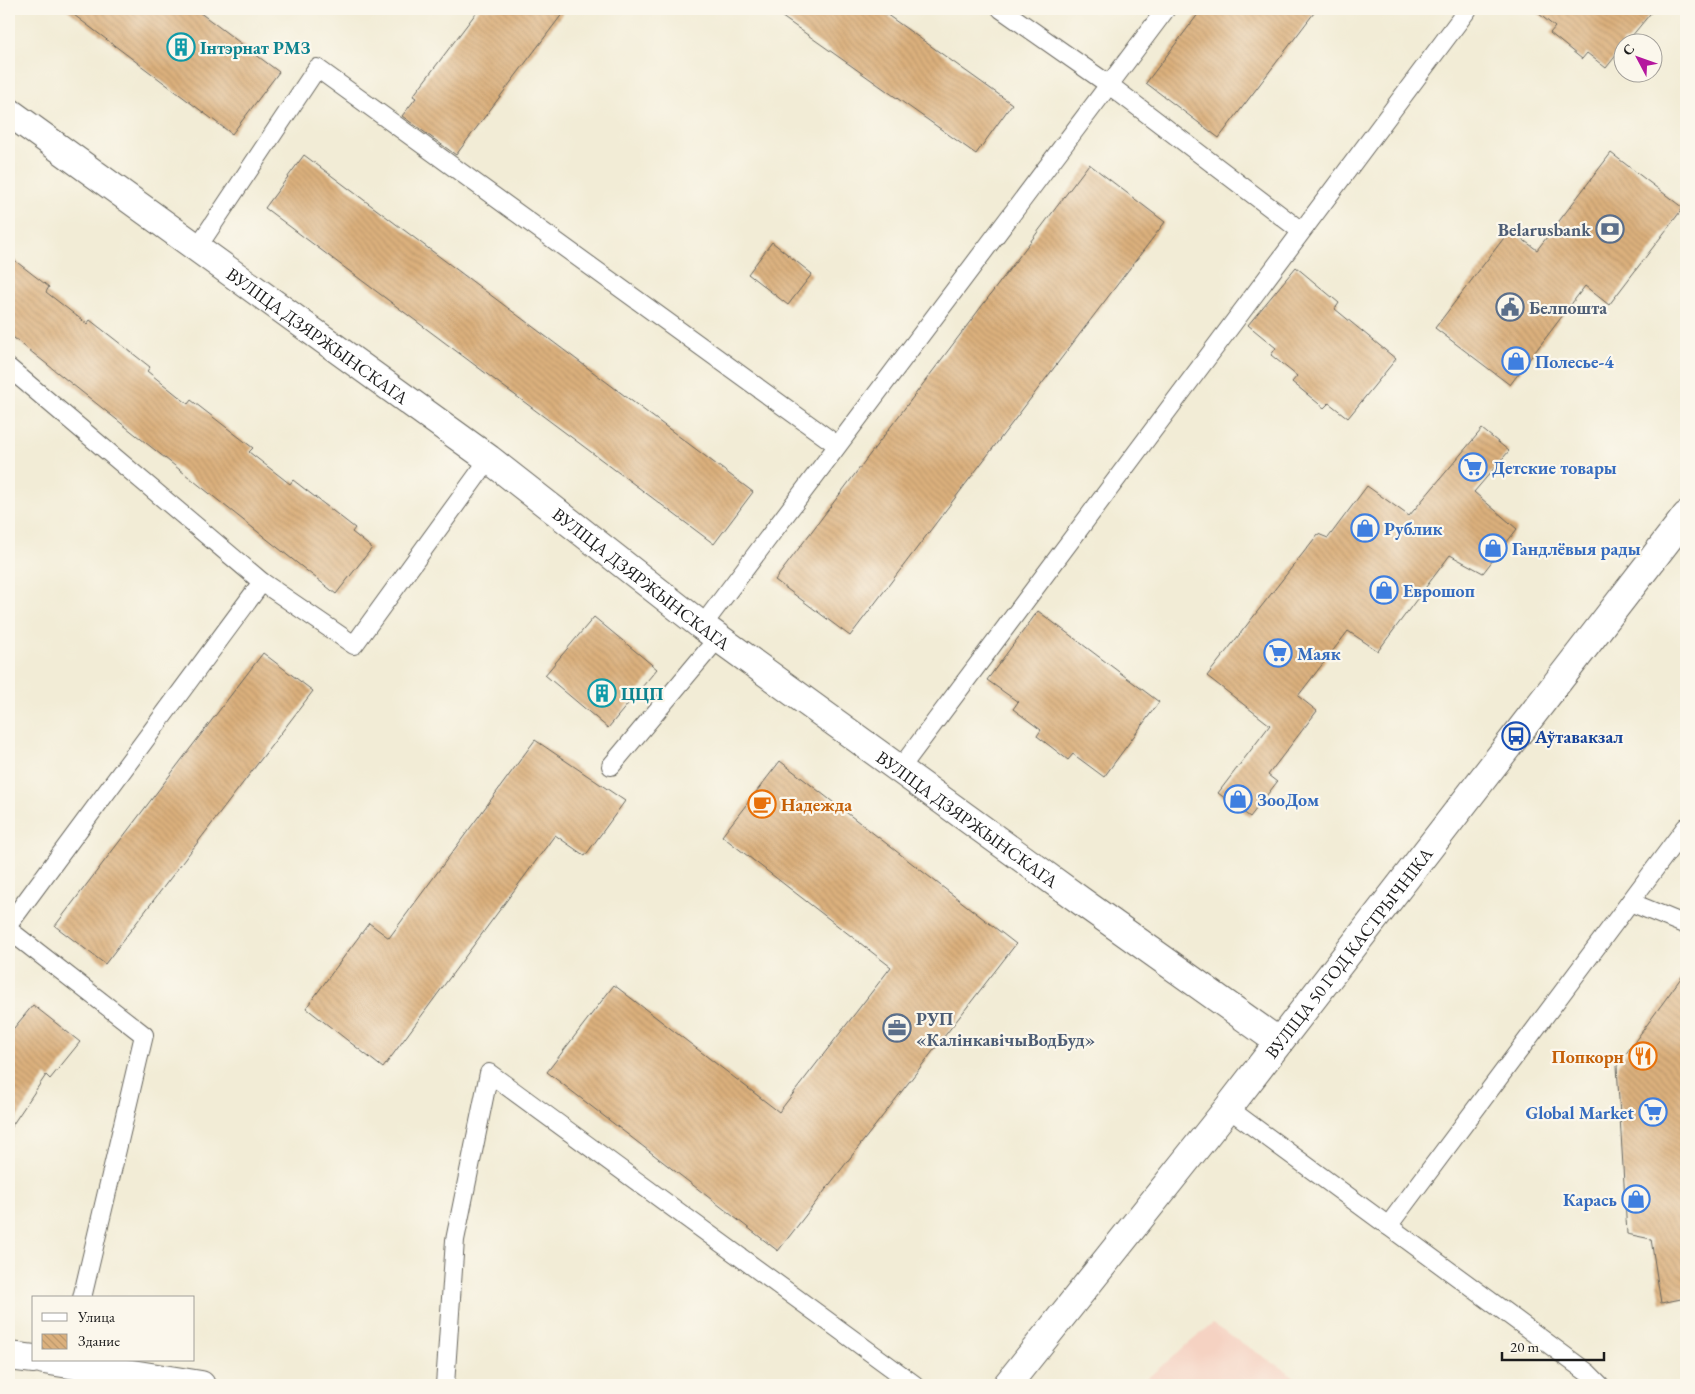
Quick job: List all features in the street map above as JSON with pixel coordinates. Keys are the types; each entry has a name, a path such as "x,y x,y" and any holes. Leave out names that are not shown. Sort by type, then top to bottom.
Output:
{"street":[{"name":"ВУЛІЦА ДЗЯРЖЫНСКАГА","path":"9,112 489,459 710,632 1279,1042"},
{"name":"ВУЛІЦА 50 ГОД КАСТРЫЧНІКА","path":"1007,1385 1228,1108 1686,516"},
{"path":"9,1356 32,1359"},
{"path":"66,1362 201,1385"}],"lane":[{"path":"1001,9 1108,84 1301,231"},
{"path":"611,766 710,632 837,445 1166,9"},
{"path":"899,770 1468,9"},
{"path":"197,248 317,68 837,445"},
{"path":"9,368 262,582 354,645 489,459"},
{"path":"9,924 262,582"},
{"path":"1388,1226 1686,827"},
{"path":"1630,902 1686,925"},
{"path":"9,930 144,1035 82,1296"},
{"path":"445,1385 455,1240 489,1073 915,1385"},
{"path":"1228,1108 1588,1372 1600,1385"}],"shaded area":[{"path":"1212,1324 1308,1385 1139,1385"}],"building":[{"name":"Інтэрнат РМЗ","path":"66,9 195,9 279,72 232,134"},
{"path":"479,9 566,9 456,155 402,116 416,98 413,96"},
{"path":"771,9 879,9 1012,104 976,154"},
{"path":"1202,9 1317,9 1219,138 1146,83"},
{"path":"1533,9 1654,9 1635,32 1612,32 1612,60 1606,68 1587,53 1582,59 1550,33 1555,27"},
{"path":"1611,153 1683,208 1609,305 1585,286 1510,385 1435,328 1510,230 1537,250"},
{"path":"304,155 753,492 714,544 265,208"},
{"path":"1089,164 1165,222 850,636 775,580"},
{"path":"772,242 812,274 788,305 748,274"},
{"path":"9,256 49,287 46,292 87,324 90,320 150,367 147,371 188,404 191,400 253,448 249,452 290,484 293,480 355,528 352,532 372,548 336,594 9,334"},
{"path":"1296,267 1339,303 1335,309 1396,359 1348,418 1329,403 1324,408 1292,382 1297,376 1271,355 1276,348 1248,325"},
{"path":"1482,429 1509,451 1474,492 1517,529 1483,573 1450,555 1378,651 1348,631 1298,696 1317,711 1268,775 1277,782 1250,817 1218,793 1270,725 1207,676 1318,534 1328,538 1367,486 1409,516"},
{"path":"1038,611 1159,702 1104,777 1073,754 1068,760 1037,736 1041,730 1013,709 1018,702 987,680"},
{"name":"ЦЦП","path":"594,617 657,669 608,728 545,675"},
{"path":"263,653 313,691 105,964 55,926"},
{"path":"535,740 625,801 585,856 555,835 383,1068 306,1008 369,923 389,938"},
{"name":"РУП «КалінкавічыВодБуд»","path":"780,761 1016,944 778,1251 547,1072 614,985 779,1112 891,967 722,836"},
{"name":"Globаl Market","path":"1686,971 1686,1298 1661,1303 1651,1239 1627,1234 1617,1066"},
{"path":"33,1005 80,1042 50,1079 46,1075 9,1130 9,1034"}],"place":[{"name":"Інтэрнат РМЗ","path":"181,47"},
{"name":"Belarusbank","path":"1610,229"},
{"name":"Белпошта","path":"1510,307"},
{"name":"Полесье-4","path":"1516,361"},
{"name":"Детские товары","path":"1473,467"},
{"name":"Рублик","path":"1365,528"},
{"name":"Гандлёвыя рады","path":"1493,548"},
{"name":"Еврошоп","path":"1384,590"},
{"name":"Маяк","path":"1278,653"},
{"name":"ЦЦП","path":"602,693"},
{"name":"Аўтавакзал","path":"1516,736"},
{"name":"ЗооДом","path":"1238,799"},
{"name":"Надежда","path":"762,804"},
{"name":"РУП «КалінкавічыВодБуд»","path":"897,1028"},
{"name":"Попкорн","path":"1643,1056"},
{"name":"Globаl Market","path":"1653,1112"},
{"name":"Карась","path":"1636,1199"}]}
